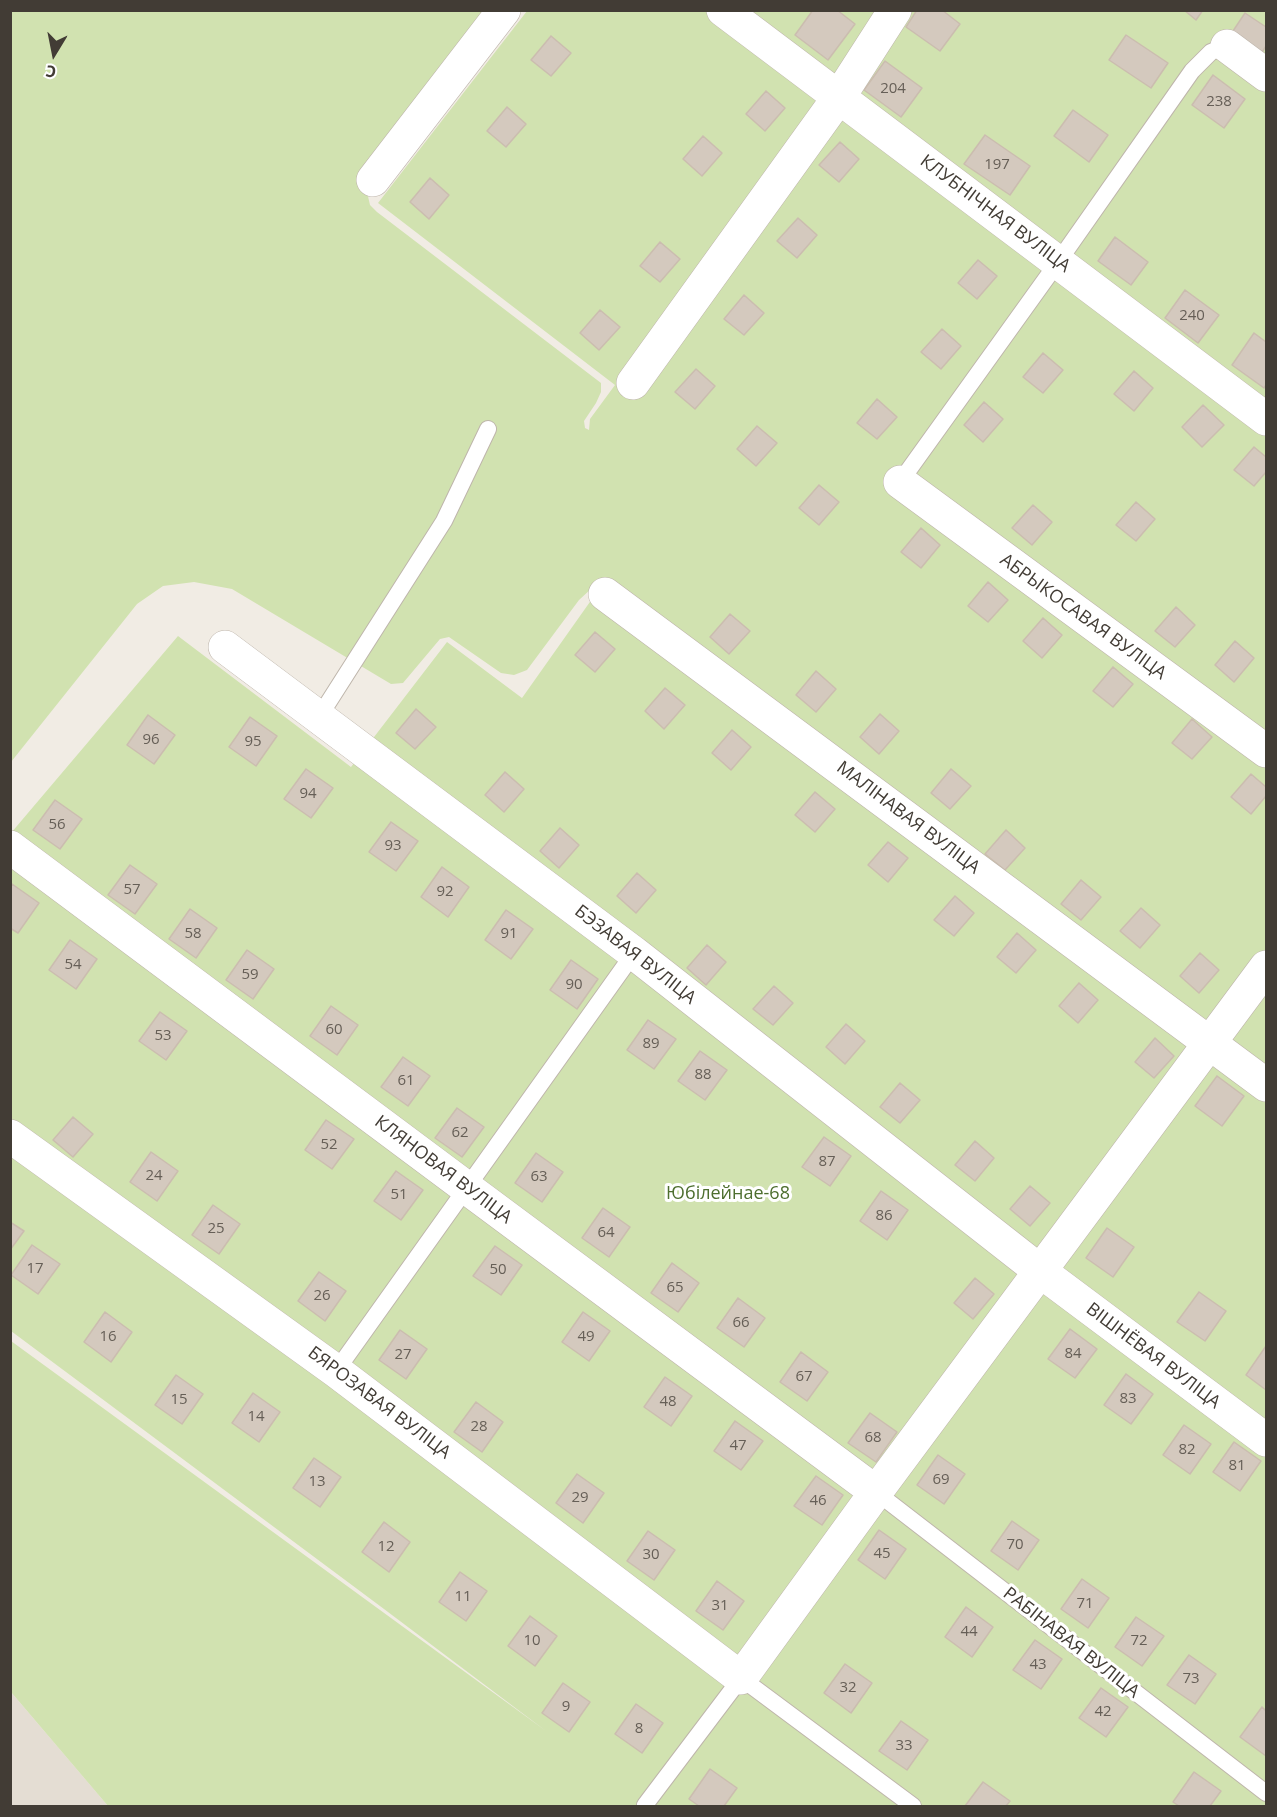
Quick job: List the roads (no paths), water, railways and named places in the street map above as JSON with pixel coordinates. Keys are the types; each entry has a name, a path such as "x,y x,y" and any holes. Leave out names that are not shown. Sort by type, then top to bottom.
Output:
{"street":[{"path":"373,180 504,10"},
{"name":"КЛУБНІЧНАЯ ВУЛІЦА","path":"723,10 1266,419"},
{"path":"633,382 839,97 895,10"},
{"path":"1227,46 1266,75"},
{"name":"АБРЫКОСАВАЯ ВУЛІЦА","path":"900,482 1266,752"},
{"name":"МАЛІНАВАЯ ВУЛІЦА","path":"605,594 751,700 1266,1085"},
{"name":"БЭЗАВАЯ ВУЛІЦА","path":"225,646 634,953 1040,1271"},
{"name":"КЛЯНОВАЯ ВУЛІЦА","path":"10,847 876,1492"},
{"path":"741,1678 876,1492 1266,967"},
{"name":"БЯРОЗАВАЯ ВУЛІЦА","path":"10,1136 336,1371 741,1678"},
{"name":"ВІШНЁВАЯ ВУЛІЦА","path":"1040,1271 1266,1440"}],"lane":[{"path":"900,482 1192,71 1211,52 1227,46"},
{"path":"319,717 444,521 488,429"},
{"path":"336,1371 634,953"},
{"name":"РАБІНАВАЯ ВУЛІЦА","path":"876,1492 1266,1793"},
{"path":"645,1805 741,1678 913,1806"}],"park label":[{"name":"Юбілейнае-68","path":"728,1194"}]}
